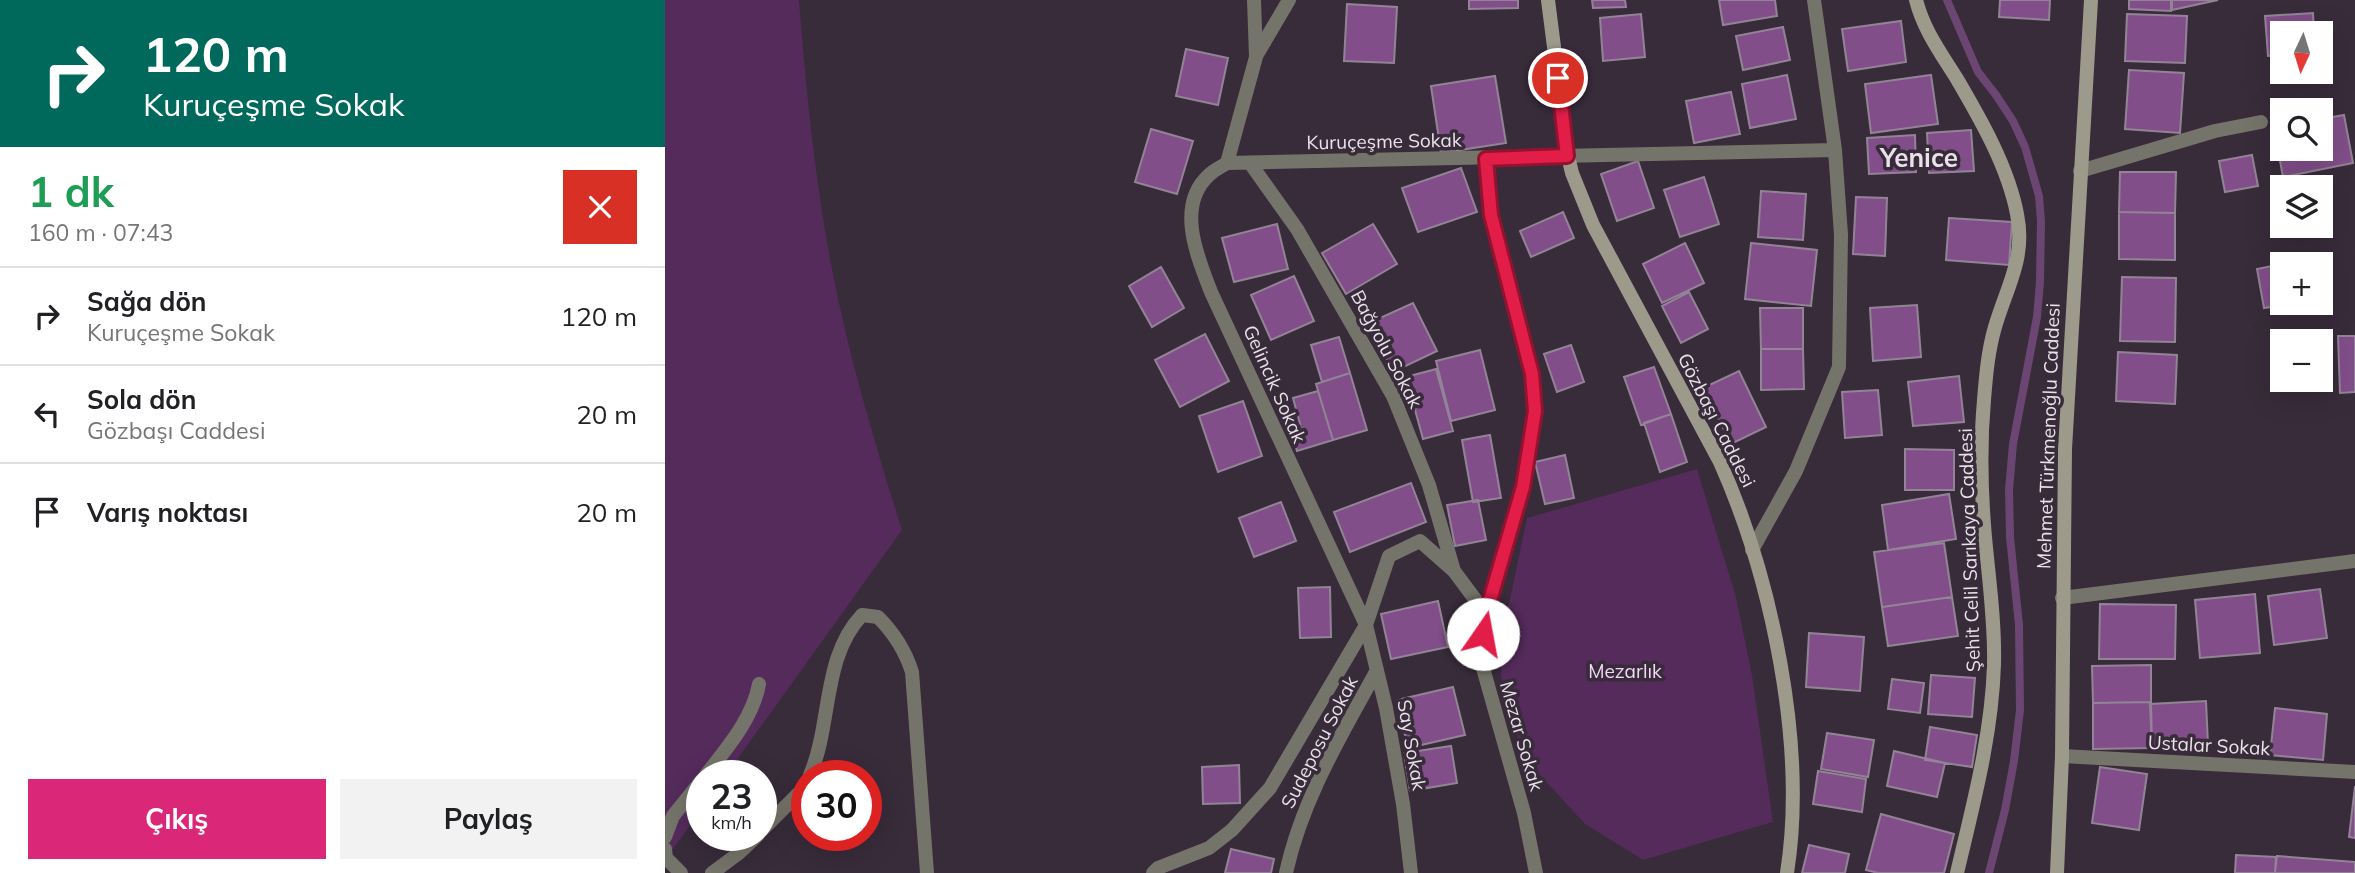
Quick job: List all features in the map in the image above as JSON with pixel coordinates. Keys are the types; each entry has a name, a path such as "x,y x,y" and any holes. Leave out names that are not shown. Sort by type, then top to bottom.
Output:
{"street":[{"path":"1254,0 1256,57"},
{"path":"1227,163 1256,57 1289,0"},
{"name":"Gözbaşı Caddesi","path":"1548,0 1567,156 1572,173 1594,225 1720,462 1734,494 1752,550 1777,648 1790,741 1792,833 1787,873"},
{"path":"1752,550 1796,471 1839,367 1841,235 1835,150 1814,0"},
{"name":"Şehit Celil Sarıkaya Caddesi","path":"1916,0 1920,17 1934,46 1962,88 1991,143 2012,193 2020,234 2017,268 1996,324 1986,371 1982,493 1993,612 1994,667 1981,768 1958,873"},
{"name":"Mehmet Türkmenoğlu Caddesi","path":"2057,873 2062,756 2065,449 2091,0"},
{"path":"2080,171 2215,131 2261,122"},
{"name":"Kuruçeşme Sokak","path":"1227,163 1835,150"},
{"name":"Mezar Sokak","path":"1486,159 1491,215 1532,374 1535,411 1523,487 1486,614 1479,654 1524,813 1536,873"},
{"name":"Gelincik Sokak","path":"1227,163 1208,176 1200,187 1193,206 1192,229 1199,259 1211,292 1366,625"},
{"name":"Bağyolu Sokak","path":"1250,163 1297,229 1393,396 1429,485 1454,571"},
{"path":"1153,873 1209,848 1232,830 1270,788 1366,625 1389,556 1420,541 1454,571 1486,614"},
{"path":"2062,598 2355,561"},
{"path":"815,760 841,646 851,627 862,615 879,617 906,652 912,672 927,873"},
{"name":"Say Sokak","path":"1366,625 1399,780 1411,873"},
{"name":"Sudeposu Sokak","path":"1286,873 1300,818 1319,776 1377,670"},
{"path":"718,760 731,743 757,697 759,684"},
{"name":"Ustalar Sokak","path":"2062,756 2355,772"},
{"path":"665,837 673,816 686,800"},
{"path":"777,815 791,801"},
{"path":"665,849 666,858 681,873"},
{"path":"712,873 741,851"}],"green space":[{"path":"665,0 799,0 812,135 832,269 863,400 902,530 737,760 686,760 686,831 665,860"},
{"name":"Mezarlık","path":"1697,469 1736,597 1752,675 1773,822 1643,860 1585,824 1538,773 1522,750 1507,705 1501,676 1501,642 1527,518"}],"building":[{"path":"1469,0 1518,0 1518,8 1469,9"},
{"path":"1592,0 1625,0 1626,7 1593,8"},
{"path":"1719,0 1775,0 1777,16 1723,25"},
{"path":"2000,0 2050,0 2049,20 1999,17"},
{"path":"2129,0 2171,0 2171,11 2129,9"},
{"path":"2172,0 2218,0 2172,10"},
{"path":"1347,4 1397,7 1394,63 1344,61"},
{"path":"2313,13 2313,21 2270,21 2268,56 2265,16"},
{"path":"1641,14 1645,57 1603,61 1600,18"},
{"path":"2127,14 2187,16 2185,63 2125,61"},
{"path":"1901,21 1906,62 1848,71 1842,29"},
{"path":"1783,27 1790,60 1743,70 1736,36"},
{"path":"1186,49 1228,58 1218,105 1176,96"},
{"path":"2129,70 2184,73 2180,133 2125,129"},
{"path":"1787,75 1796,119 1750,128 1742,84"},
{"path":"1931,75 1938,124 1871,133 1865,84"},
{"path":"1495,76 1506,143 1441,153 1431,86"},
{"path":"1731,92 1740,134 1694,143 1686,101"},
{"path":"2344,115 2353,163 2283,175 2280,161 2333,161 2333,117"},
{"path":"1151,129 1193,141 1177,194 1135,182"},
{"path":"1971,130 1974,171 1929,173 1927,133"},
{"path":"1915,135 1916,172 1869,174 1867,138"},
{"path":"2252,155 2258,186 2225,192 2219,161"},
{"path":"1638,161 1654,208 1617,221 1601,174"},
{"path":"1461,168 1477,212 1418,232 1402,188"},
{"path":"2120,172 2176,172 2175,213 2119,212"},
{"path":"1704,177 1719,224 1680,237 1664,190"},
{"path":"1761,191 1806,194 1803,240 1758,237"},
{"path":"1856,197 1887,198 1885,256 1853,254"},
{"path":"1563,212 1574,238 1531,257 1520,231"},
{"path":"2119,212 2175,213 2175,260 2119,259"},
{"path":"1949,218 2012,222 2009,265 1946,260"},
{"path":"1277,224 1288,269 1234,282 1222,238"},
{"path":"1373,224 1397,264 1346,294 1322,253"},
{"path":"1685,243 1704,283 1662,303 1643,264"},
{"path":"1751,243 1817,250 1811,306 1745,299"},
{"path":"2270,266 2270,307 2264,308 2257,269"},
{"path":"1161,267 1184,308 1152,327 1129,286"},
{"path":"1294,276 1314,321 1271,340 1251,295"},
{"path":"2122,277 2176,278 2175,342 2120,341"},
{"path":"1689,292 1708,329 1681,343 1662,306"},
{"path":"1413,303 1437,351 1393,372 1369,323"},
{"path":"1917,305 1921,357 1873,361 1870,308"},
{"path":"1760,308 1803,308 1803,349 1761,349"},
{"path":"1205,334 1229,381 1180,407 1155,360"},
{"path":"2338,336 2355,336 2355,392 2340,393"},
{"path":"1339,337 1350,373 1322,382 1311,345"},
{"path":"1571,345 1584,382 1557,392 1544,354"},
{"path":"1761,349 1803,349 1804,389 1761,390"},
{"path":"1480,350 1495,410 1451,421 1436,361"},
{"path":"2118,352 2177,355 2175,404 2116,401"},
{"path":"1654,367 1671,414 1641,425 1624,377"},
{"path":"1436,369 1453,431 1423,439 1406,377"},
{"path":"1739,371 1766,427 1731,444 1703,388"},
{"path":"1350,373 1367,430 1333,440 1316,384"},
{"path":"1959,376 1964,422 1913,426 1908,382"},
{"path":"1878,390 1882,435 1845,438 1842,392"},
{"path":"1318,391 1333,440 1297,451 1290,428 1300,424 1293,398"},
{"path":"1243,401 1262,456 1218,472 1199,416"},
{"path":"1671,414 1687,462 1660,472 1644,423"},
{"path":"1490,435 1501,498 1473,502 1462,440"},
{"path":"1905,449 1954,450 1954,490 1905,490"},
{"path":"1565,455 1574,498 1545,504 1535,462"},
{"path":"1411,483 1426,522 1350,552 1334,512"},
{"path":"1949,494 1956,539 1888,550 1882,505"},
{"path":"1478,500 1486,540 1455,546 1447,505"},
{"path":"1281,502 1296,541 1254,557 1239,518"},
{"path":"1944,543 1952,597 1882,607 1874,552"},
{"path":"1330,587 1331,637 1300,638 1298,588"},
{"path":"2320,589 2327,638 2274,645 2268,596"},
{"path":"2255,594 2260,653 2200,658 2195,600"},
{"path":"1952,597 1958,636 1888,646 1882,607"},
{"path":"1438,601 1448,647 1391,659 1381,614"},
{"path":"2100,604 2176,605 2175,659 2099,659"},
{"path":"1809,633 1864,637 1860,691 1806,687"},
{"path":"2151,665 2151,702 2093,703 2092,666"},
{"path":"1931,675 1975,678 1972,717 1928,714"},
{"path":"1892,679 1924,683 1920,713 1888,709"},
{"path":"1453,687 1465,735 1408,748 1397,700"},
{"path":"2206,701 2208,745 2152,748 2150,704"},
{"path":"2151,702 2152,748 2093,749 2093,703"},
{"path":"2275,708 2327,714 2323,760 2270,755"},
{"path":"1930,727 1977,735 1972,767 1925,760"},
{"path":"1827,733 1874,740 1868,777 1821,769"},
{"path":"1451,746 1457,783 1410,791 1404,753"},
{"path":"1894,751 1945,763 1937,797 1887,786"},
{"path":"1239,765 1240,803 1203,804 1202,767"},
{"path":"2100,767 2147,774 2139,830 2092,823"},
{"path":"1818,771 1866,779 1862,812 1813,804"},
{"path":"2355,786 2355,838 2349,837"},
{"path":"1881,814 1954,834 1944,873 1878,873 1866,870"},
{"path":"1809,845 1849,854 1845,873 1802,873"},
{"path":"1231,849 1274,859 1271,873 1225,873"},
{"path":"2236,855 2276,857 2275,873 2235,873"},
{"path":"2277,856 2355,862 2355,873 2275,873"}],"waterway":[{"path":"1947,0 1978,72 2013,121 2025,147 2039,196 2041,221 2037,317 2013,444 2009,490 2010,537 2019,625 2020,710 2005,810 1989,873"}],"district":[{"name":"Yenice","path":"1919,158"}],"route":[{"path":"1483,634 1486,614 1523,487 1535,411 1532,374 1491,215 1486,159 1567,156 1558,78"}]}
